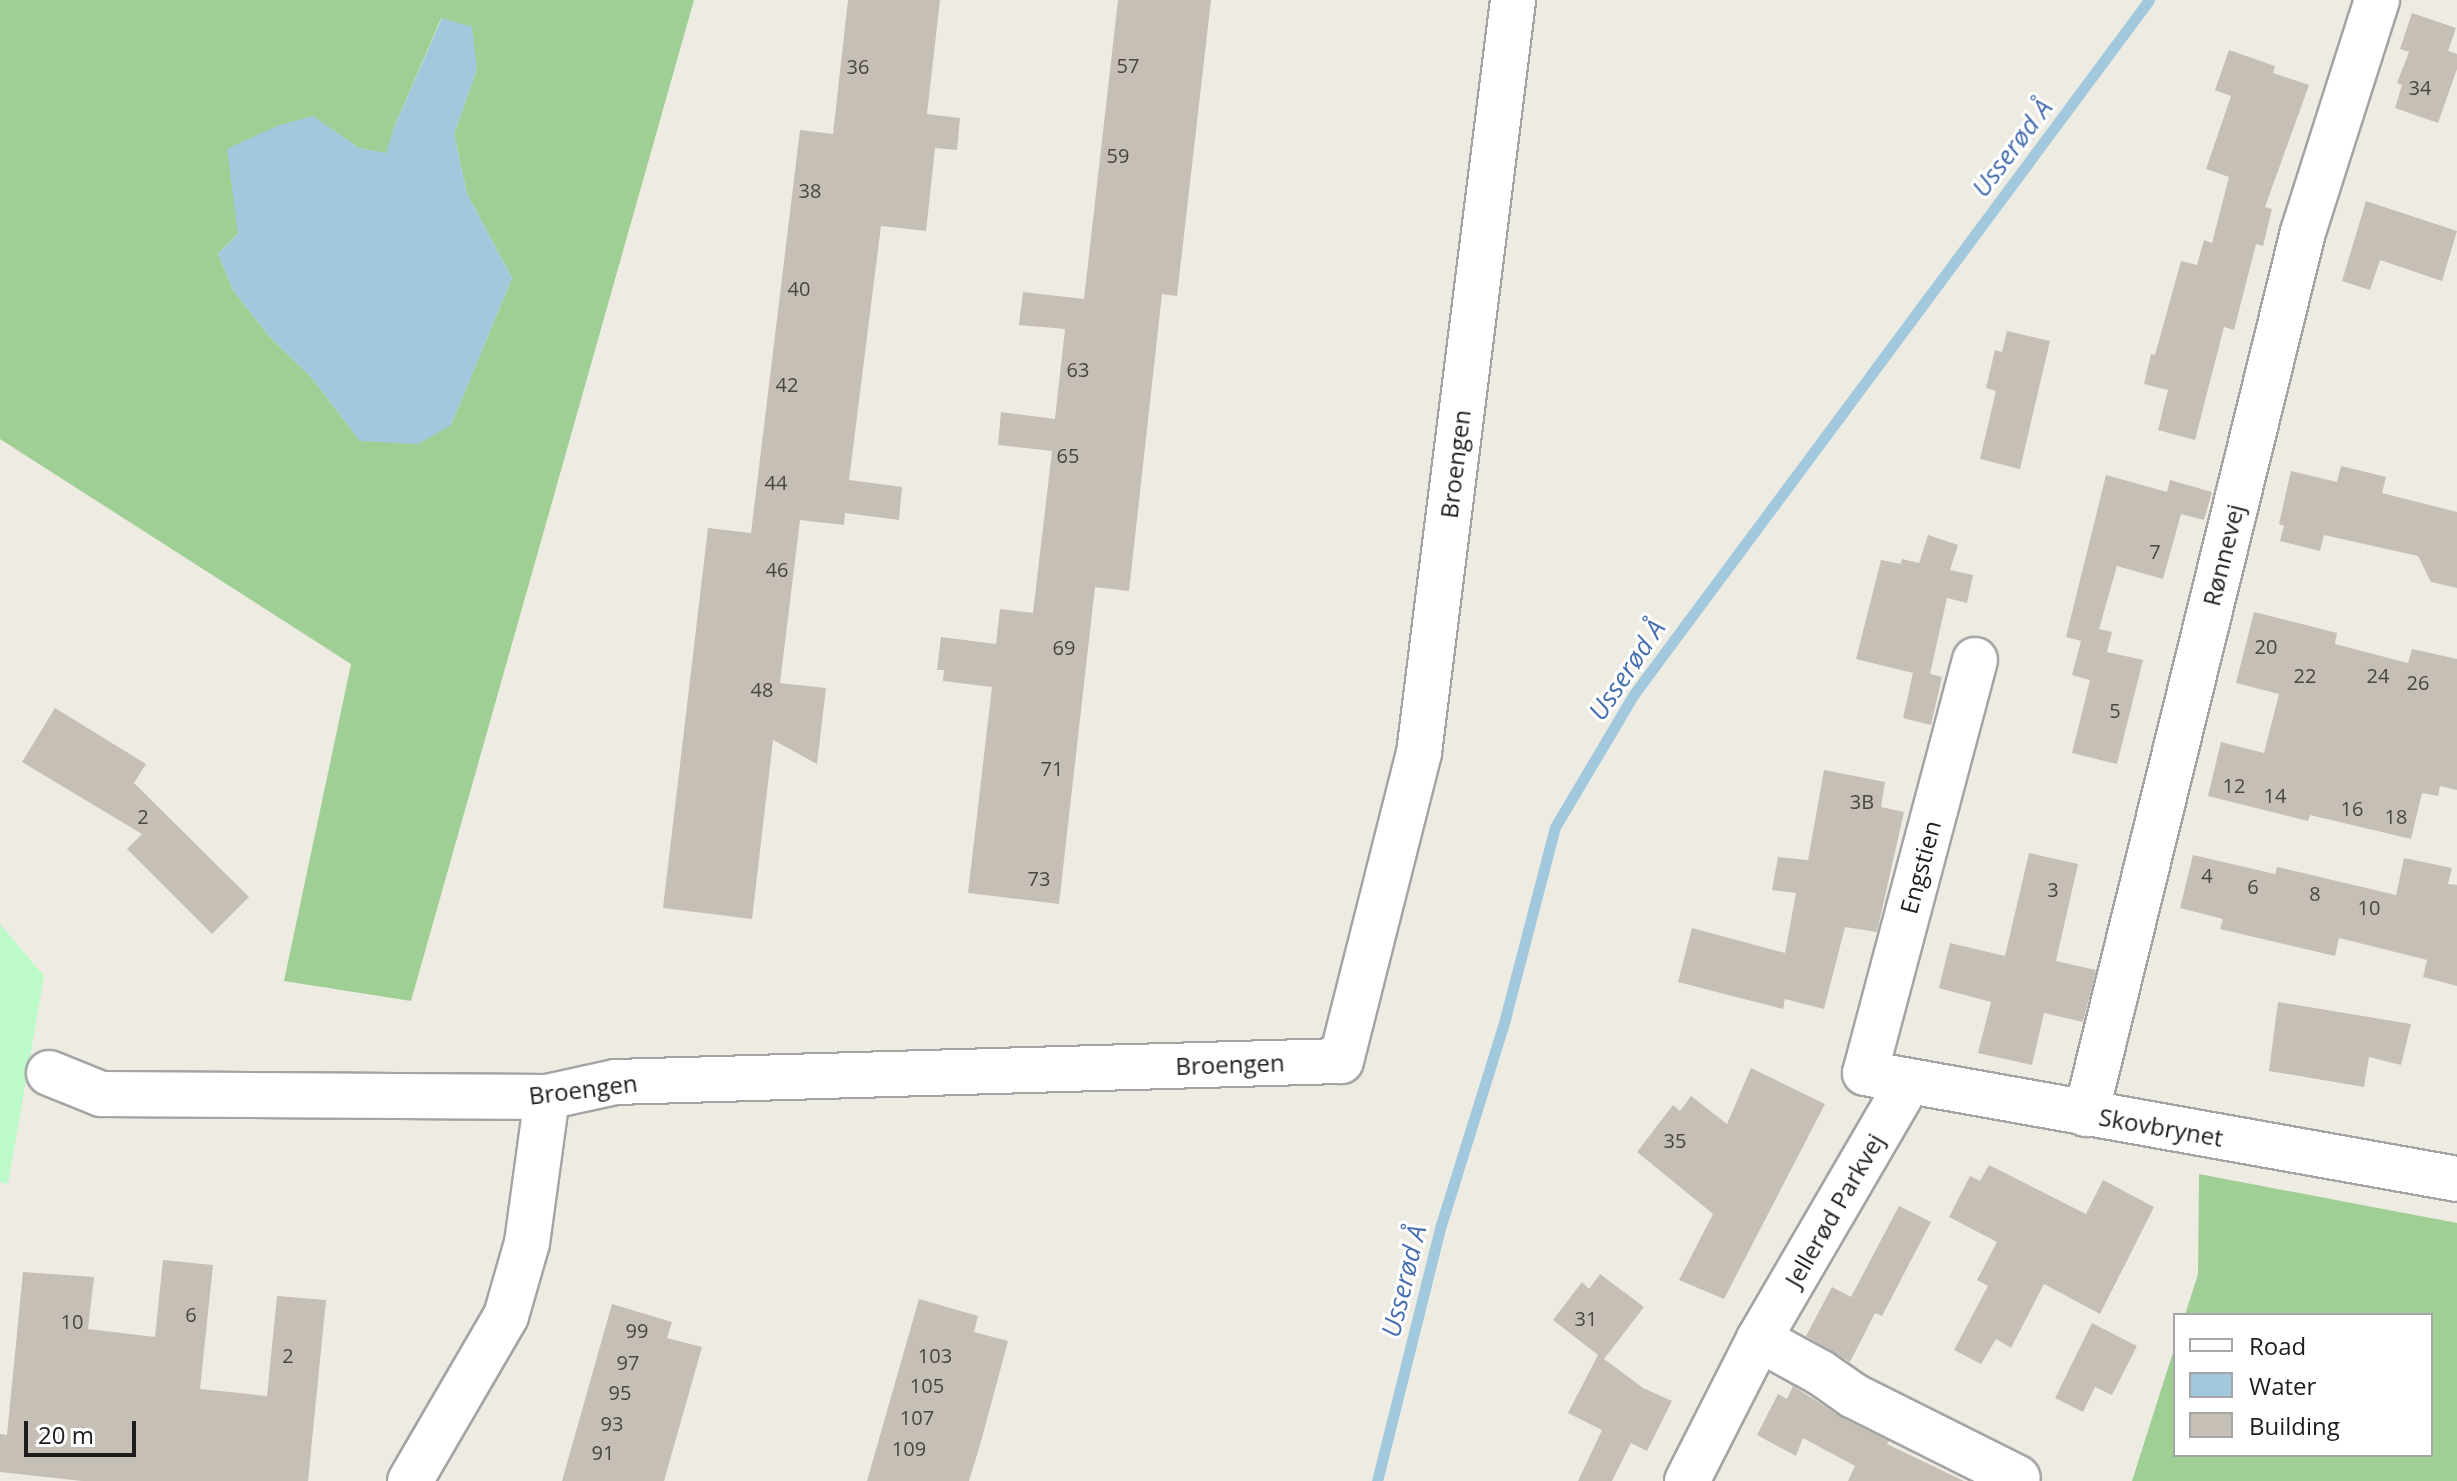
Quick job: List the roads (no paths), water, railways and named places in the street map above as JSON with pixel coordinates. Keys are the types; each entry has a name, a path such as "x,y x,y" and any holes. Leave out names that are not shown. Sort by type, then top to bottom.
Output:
{"street":[{"name":"Broengen","path":"49,1073 101,1094 547,1097 615,1082 1341,1061 1419,753 1513,0"},
{"name":"Rønnevej","path":"2086,1114 2303,232 2377,0"},
{"name":"Engstien","path":"1865,1073 1975,660"},
{"name":"Skovbrynet","path":"1865,1073 2457,1179"},
{"name":"Jellerød Parkvej","path":"1687,1481 1759,1339 1909,1081"},
{"path":"410,1481 506,1316 527,1243 547,1097"},
{"path":"1759,1339 1821,1373 1854,1396 2018,1478"}],"water":[{"path":"442,18 472,27 477,69 454,134 467,194 512,278 451,425 418,444 360,441 311,377 269,336 233,290 218,254 238,234 227,149 277,126 313,116 359,148 386,153 395,125"}],"waterway":[{"name":"Usserød Å","path":"1377,1481 1441,1225 1505,1019 1555,827 1634,694 2149,0"}]}
